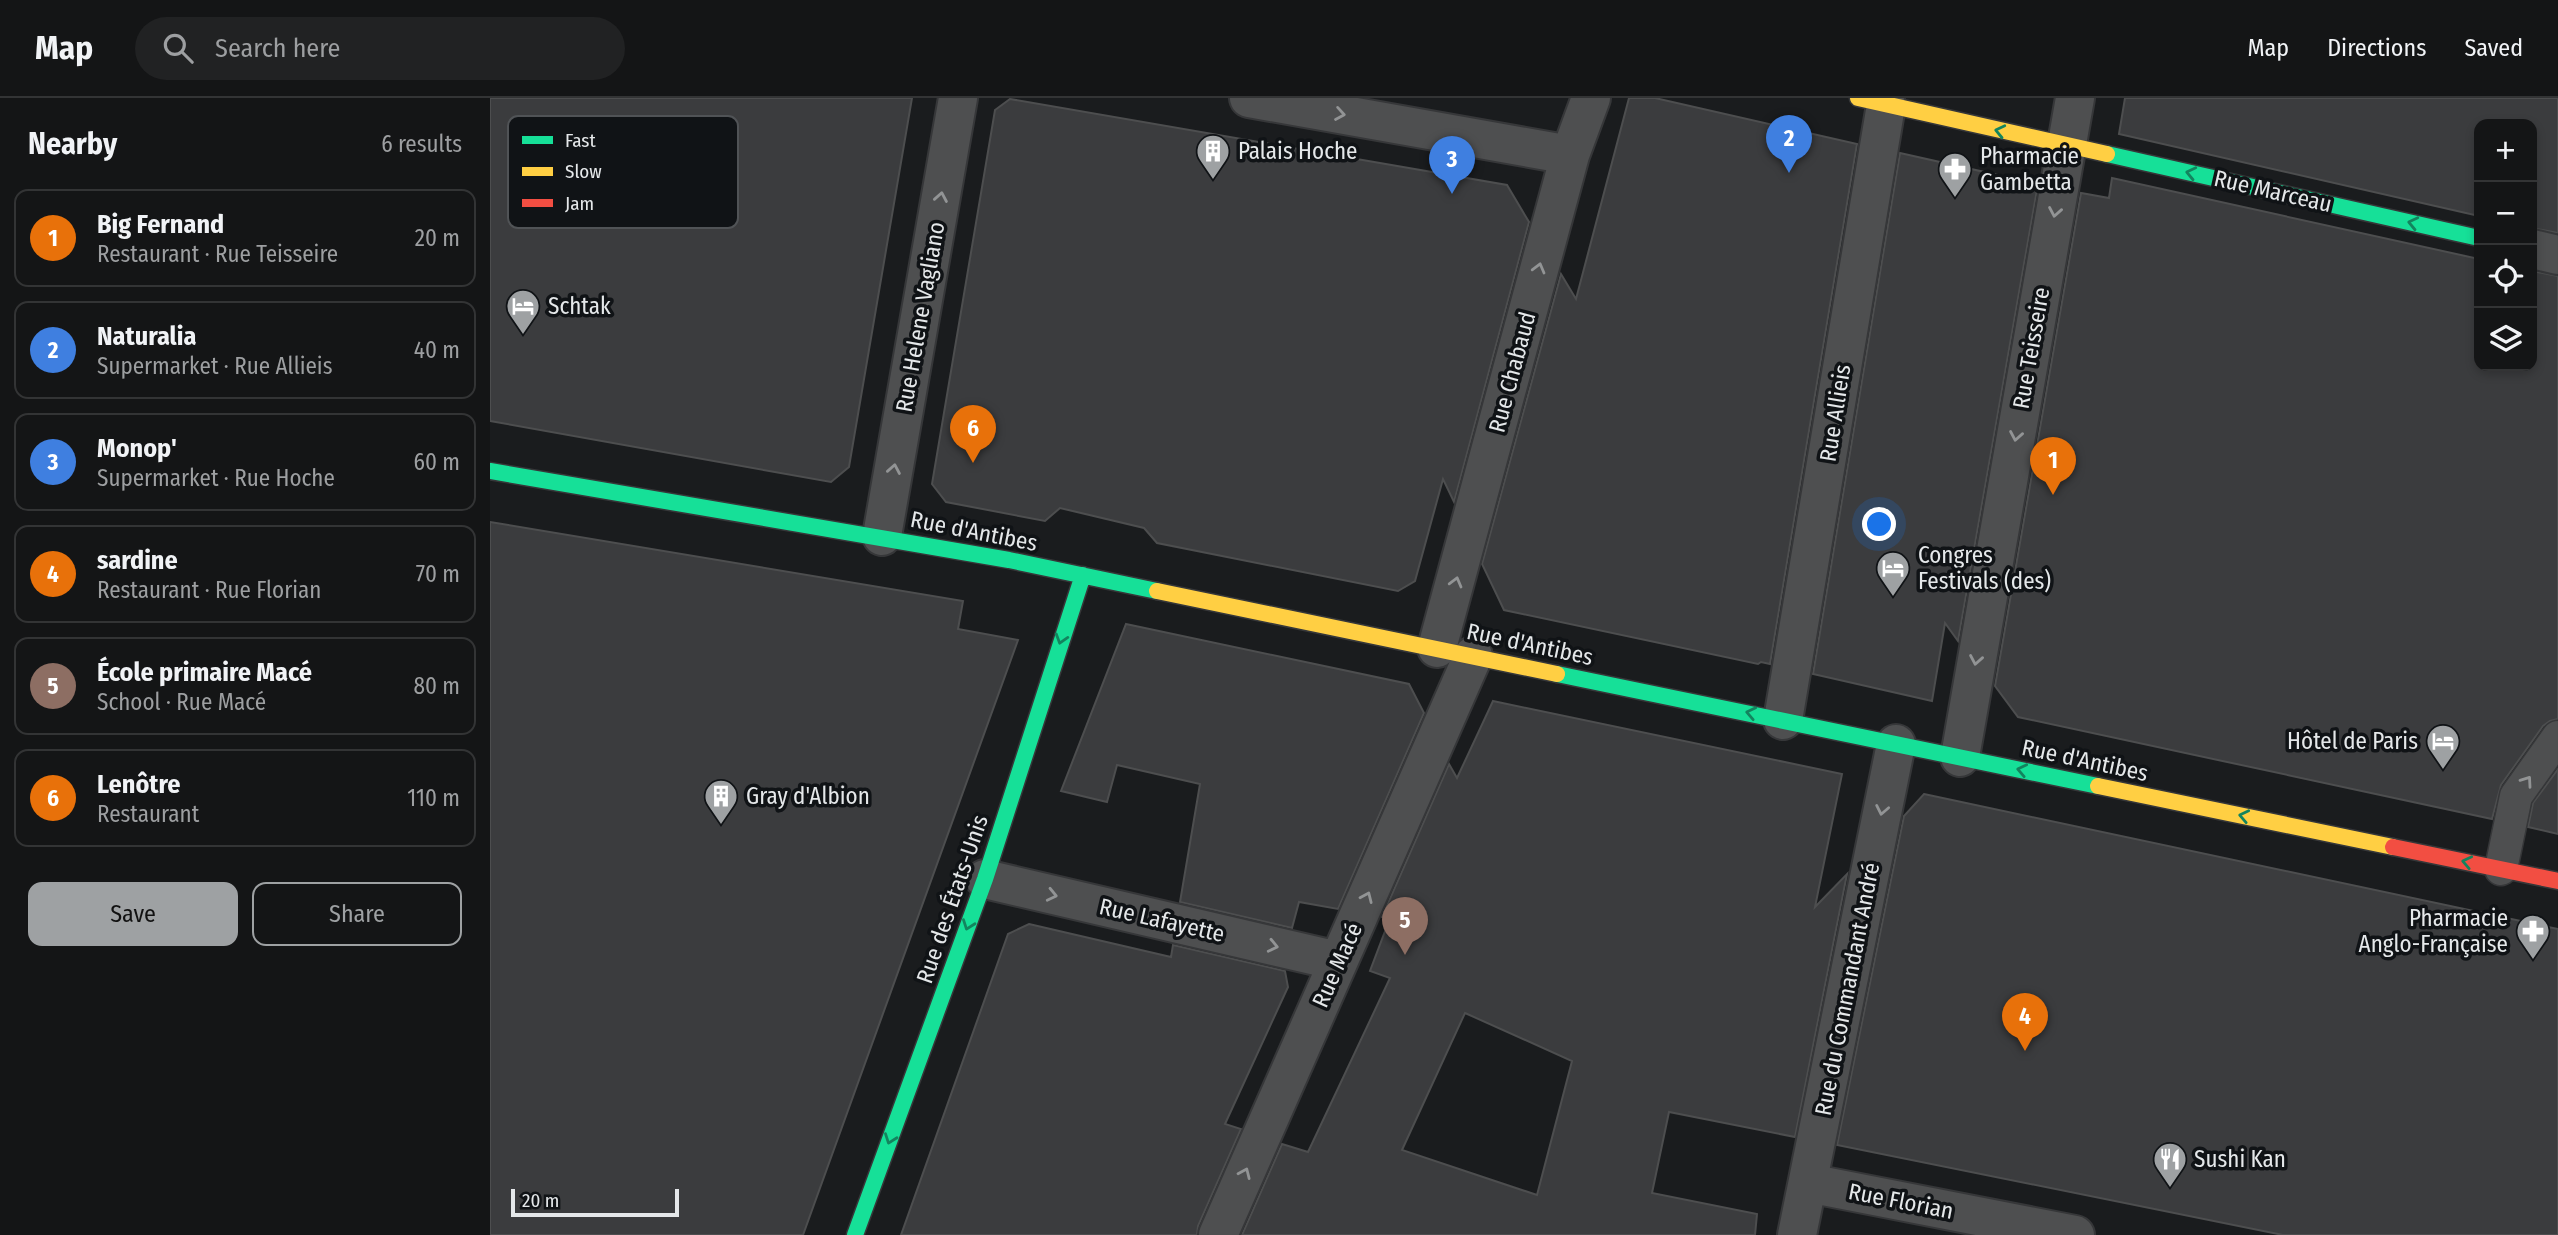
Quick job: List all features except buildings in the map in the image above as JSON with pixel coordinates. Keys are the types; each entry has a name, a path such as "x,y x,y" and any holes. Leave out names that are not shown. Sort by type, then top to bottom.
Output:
{"street":[{"name":"Rue Helene Vagliano","path":"882,536 958,98"},
{"path":"1249,98 1570,155"},
{"name":"Rue Chabaud","path":"1455,652 1570,155 1591,98"},
{"name":"Rue Teisseire","path":"1960,757 2075,98"},
{"name":"Rue Marceau","path":"1872,102 2474,237"},
{"name":"Rue Allieis","path":"1783,720 1872,102"},
{"path":"2537,250 2558,255"},
{"name":"Rue d'Antibes","path":"490,471 882,536 1083,575 2558,881"},
{"name":"Rue des États-Unis","path":"855,1235 985,879 1083,575"},
{"name":"Rue Macé","path":"1218,1235 1338,961 1455,652"},
{"name":"Rue du Commandant André","path":"1797,1235 1896,744"},
{"name":"Rue Lafayette","path":"985,879 1338,961"},
{"name":"Rue Florian","path":"1808,1183 2075,1235"}],"lane":[{"path":"2501,869 2516,796 2558,737"}],"traffic: fast":[{"path":"2107,154 2474,237"},
{"path":"490,471 1009,560 1157,591"},
{"path":"855,1235 985,879 1083,575"},
{"path":"1557,674 2098,786"}],"traffic: slow":[{"path":"1858,98 2107,154"},
{"path":"1157,591 1557,674"},
{"path":"2098,786 2393,847"}],"traffic: jam":[{"path":"2393,847 2558,881"}],"place":[{"name":"Naturalia","path":"1789,173"},
{"name":"Palais Hoche","path":"1213,181"},
{"name":"Monop'","path":"1452,194"},
{"name":"Pharmacie Gambetta","path":"1955,199"},
{"name":"Schtak","path":"523,336"},
{"name":"Lenôtre","path":"973,463"},
{"name":"Big Fernand","path":"2053,495"},
{"name":"Congres Festivals (des)","path":"1893,598"},
{"name":"Hôtel de Paris","path":"2443,771"},
{"name":"Gray d'Albion","path":"721,826"},
{"name":"École primaire Macé","path":"1405,955"},
{"name":"Pharmacie Anglo-Française","path":"2533,961"},
{"name":"sardine","path":"2025,1051"},
{"name":"Sushi Kan","path":"2170,1189"}]}
